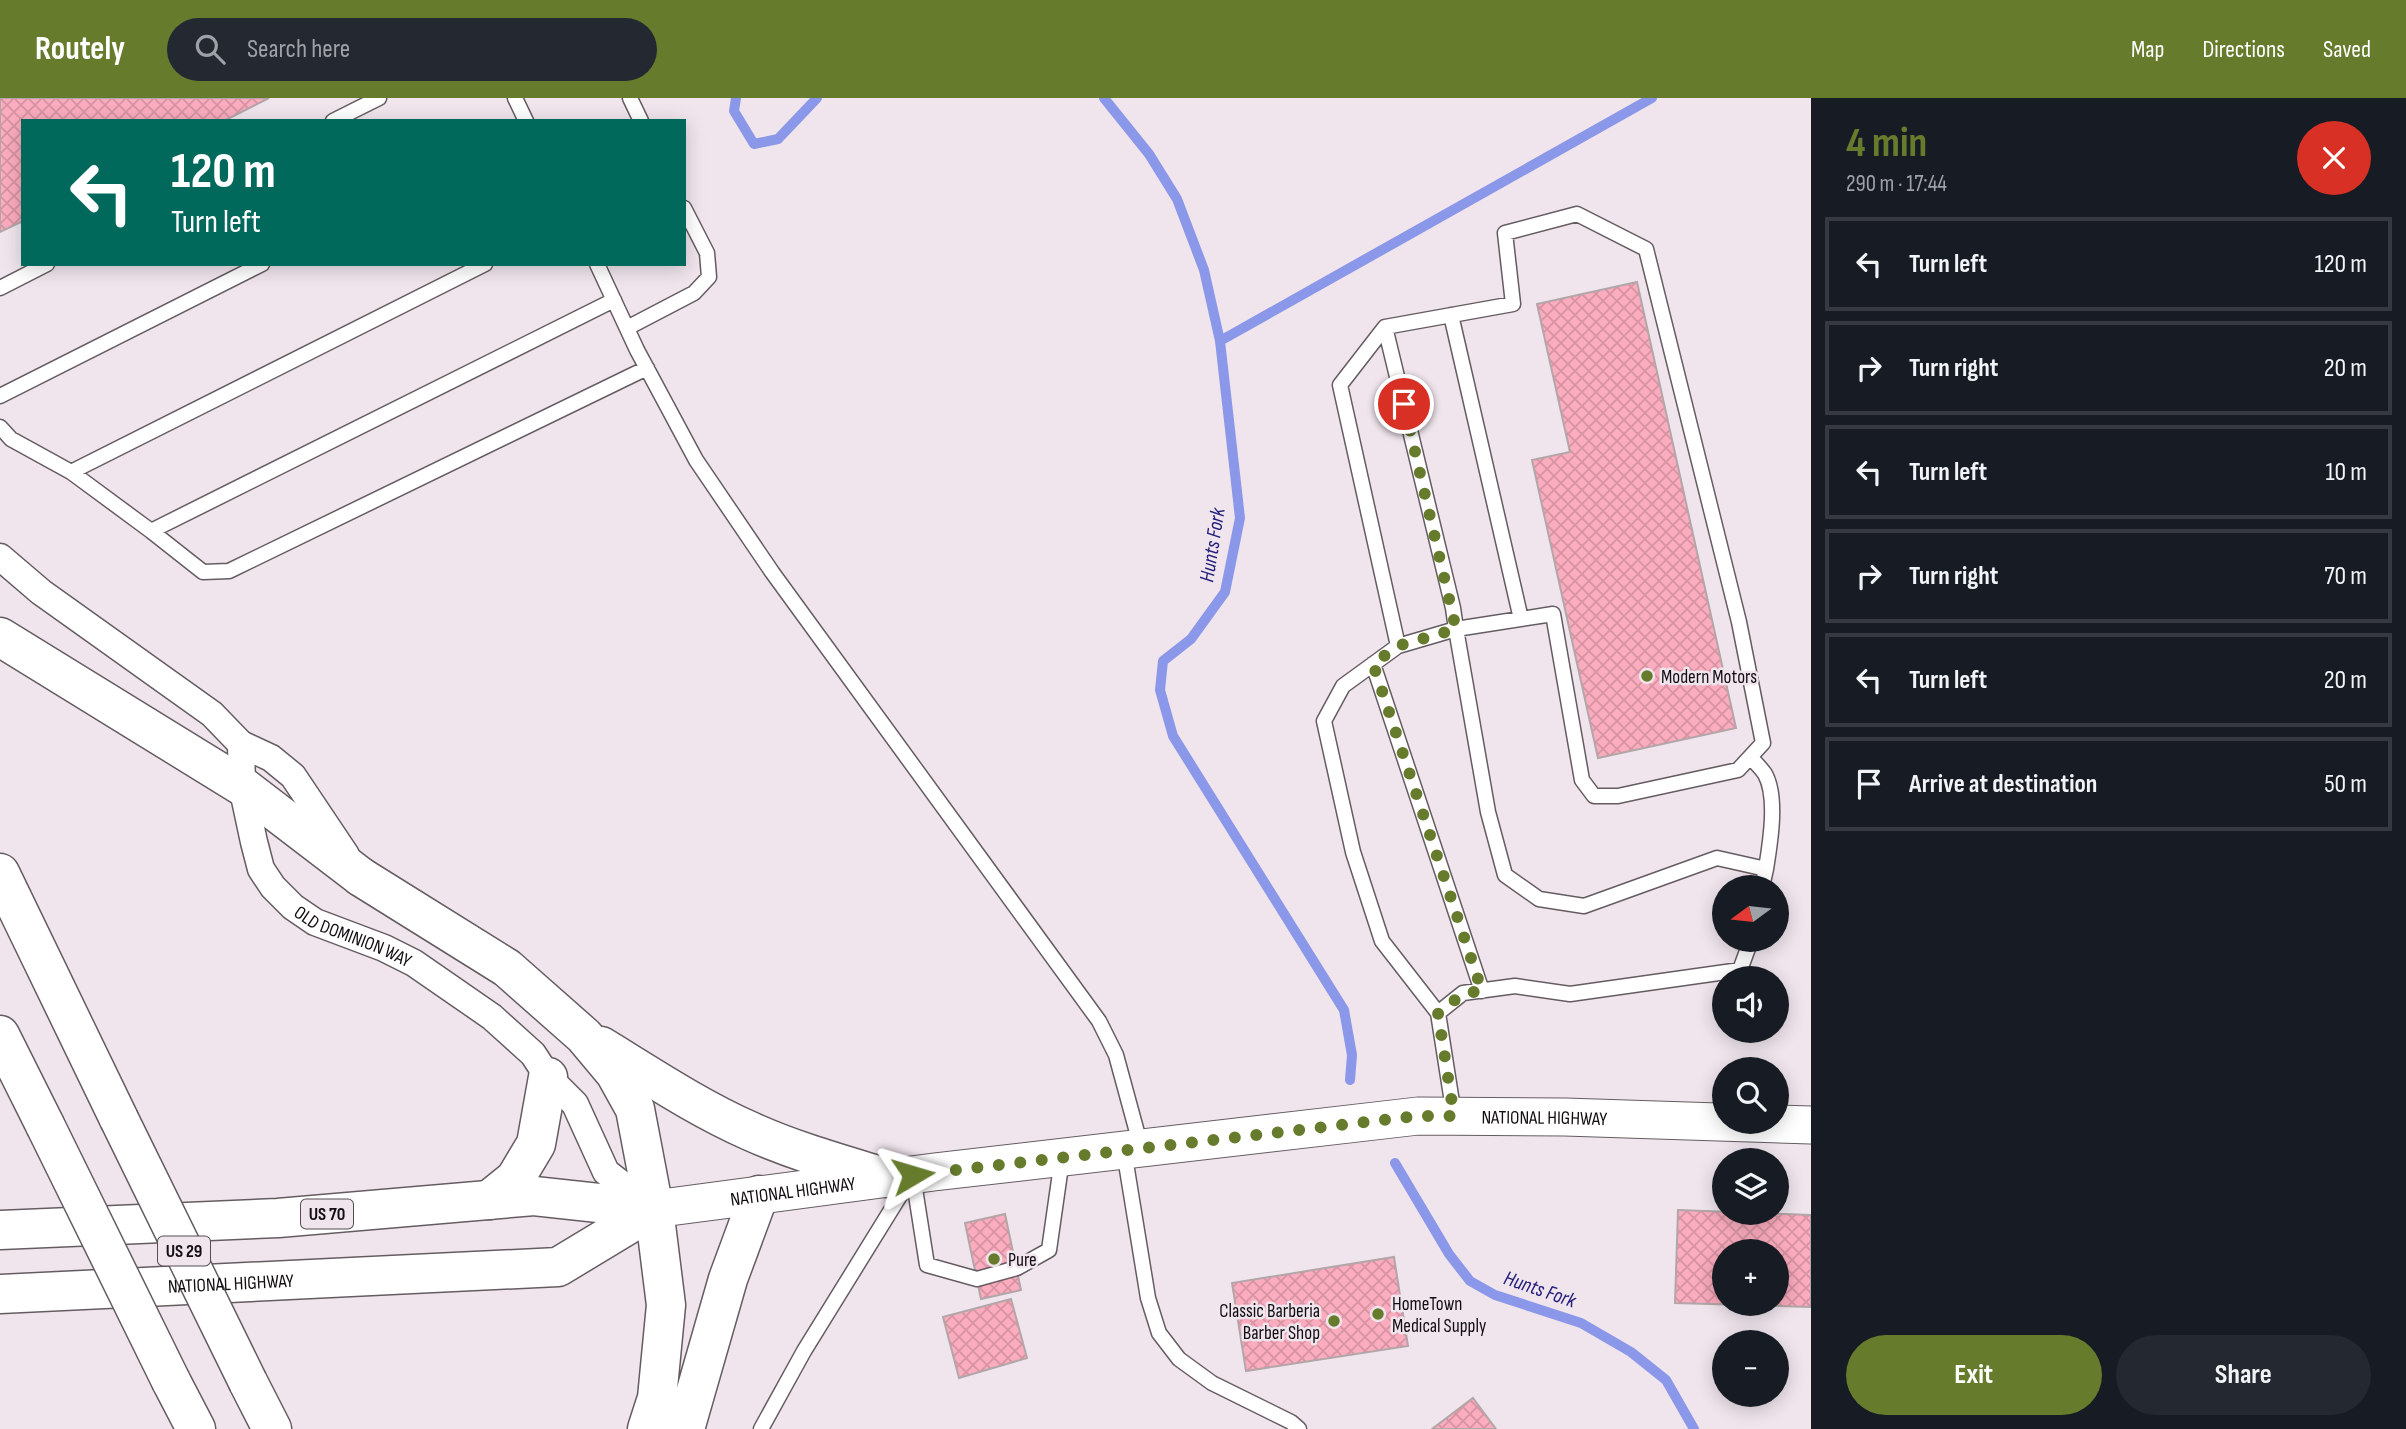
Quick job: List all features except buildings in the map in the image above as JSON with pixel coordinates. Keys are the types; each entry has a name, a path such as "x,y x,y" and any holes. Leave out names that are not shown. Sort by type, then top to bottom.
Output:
{"main road":[{"path":"0,638 242,786 361,877 507,968 584,1036 615,1073 635,1109 654,1209 666,1306 657,1398 647,1429"},
{"name":"US 29","path":"0,873 272,1429"},
{"path":"0,1035 196,1429"},
{"path":"584,1036 675,1091 749,1131 802,1151 900,1176"},
{"path":"489,1200 515,1179 536,1144 548,1077"},
{"name":"NATIONAL HIGHWAY","path":"0,1230 278,1218 534,1196 654,1209 900,1176 1418,1116 1564,1117 1811,1125"},
{"path":"685,1429 728,1279 759,1195"},
{"name":"NATIONAL HIGHWAY","path":"0,1294 558,1267 654,1209"}],"street":[{"path":"0,557 41,593 212,714 241,744 271,758 293,776 361,877"},
{"name":"OLD DOMINION WAY","path":"241,744 242,786 261,869 273,887 293,907 315,922 384,948 414,963 492,1017 534,1054 548,1077 575,1104 606,1172 654,1209"}],"lane":[{"path":"337,119 379,98"},
{"path":"515,98 525,119"},
{"path":"630,98 640,119"},
{"path":"627,328 694,293 709,277 707,253 686,212"},
{"path":"1398,646 1340,386 1385,327 1513,304 1505,233 1577,214 1646,249 1739,622 1763,743 1738,770 1618,796 1594,796 1583,780 1553,614 1456,629 1398,646 1343,686 1324,721 1353,852 1382,940 1438,1013 1454,1116"},
{"path":"0,288 43,266"},
{"path":"0,396 258,266"},
{"path":"71,472 481,266"},
{"path":"598,266 647,368 696,460 772,572 1099,1021 1116,1055 1133,1149 1148,1298 1159,1334 1179,1359 1212,1383 1300,1429"},
{"path":"151,531 614,300"},
{"path":"1451,315 1521,619"},
{"path":"1385,327 1456,629 1488,812 1505,875 1539,899 1584,906 1717,858 1766,869"},
{"path":"0,426 11,439 71,472 203,572 229,571 647,368"},
{"path":"1373,664 1482,991"},
{"path":"1750,757 1766,775 1770,794 1770,844 1765,875"},
{"path":"1438,1013 1464,993 1515,986 1570,994 1741,970 1747,952"},
{"path":"900,1176 927,1265 977,1279 1017,1268 1049,1250 1062,1157"},
{"path":"761,1429 900,1176"}],"waterway":[{"name":"Hunts Fork","path":"736,98 734,111 754,144 778,139 817,98"},
{"name":"Hunts Fork","path":"1104,98 1149,154 1177,199 1204,270 1220,341 1240,518 1225,592 1191,639 1163,661 1160,690 1173,736 1344,1010 1352,1055 1350,1080"},
{"path":"1220,341 1652,98"},
{"name":"Hunts Fork","path":"1395,1163 1449,1254 1470,1281 1495,1295 1581,1323 1631,1352 1666,1380 1694,1429"}],"place":[{"name":"Modern Motors","path":"1647,676"},
{"name":"Pure","path":"994,1259"},
{"name":"HomeTown Medical Supply","path":"1378,1314"},
{"name":"Classic Barberia Barber Shop","path":"1334,1321"}],"route":[{"path":"913,1175 1418,1116 1454,1116 1438,1013 1464,993 1482,991 1373,664 1398,646 1456,629 1404,404"}]}
